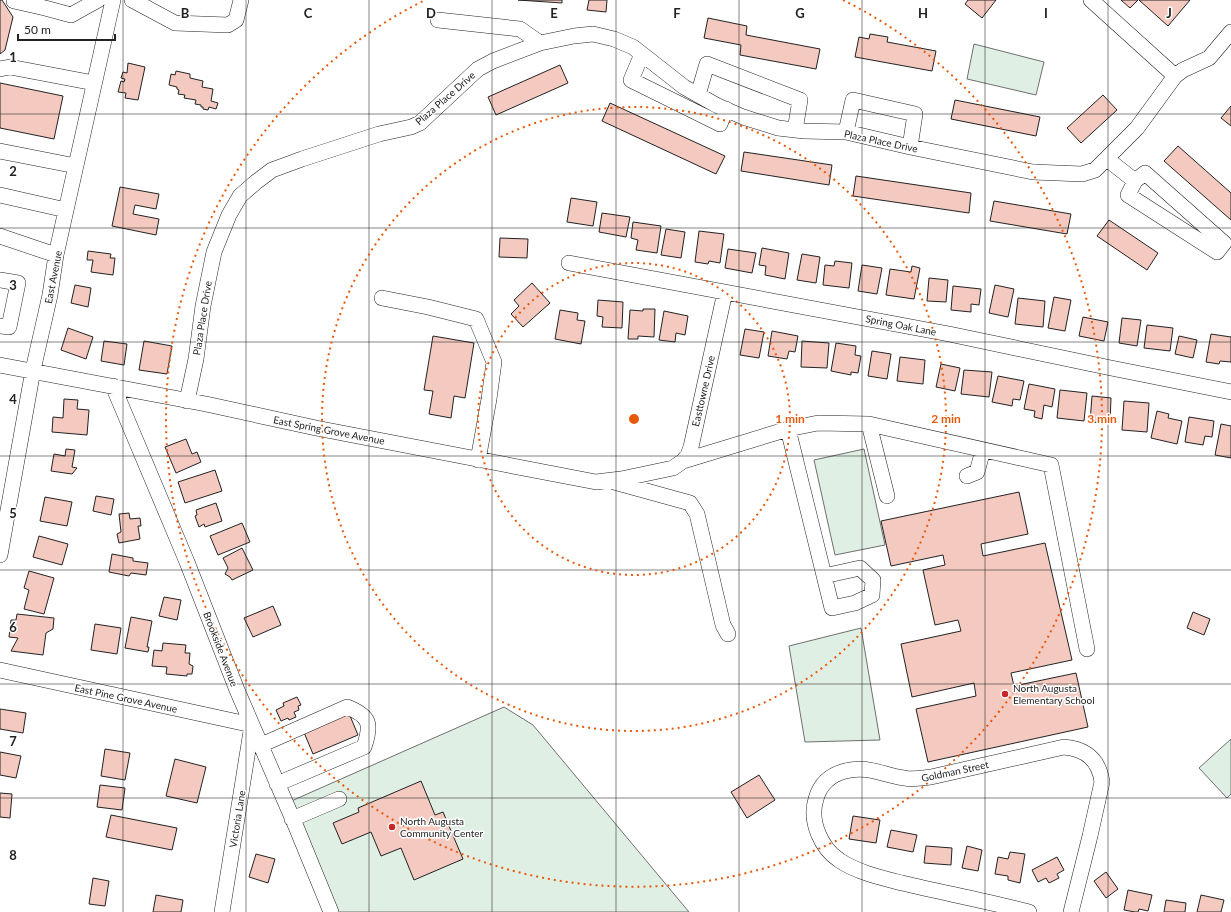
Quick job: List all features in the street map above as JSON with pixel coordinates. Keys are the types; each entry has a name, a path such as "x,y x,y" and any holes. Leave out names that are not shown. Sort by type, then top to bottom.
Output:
{"street":[{"path":"14,0 71,15 98,0"},
{"name":"East Avenue","path":"0,556 33,370 50,295 56,255 113,0"},
{"path":"132,0 175,23 228,25 236,20 241,0"},
{"path":"1091,0 1175,76"},
{"path":"438,20 520,29 540,43"},
{"path":"1135,181 1107,158 1138,128 1175,76 1182,70 1209,58 1231,32"},
{"name":"Plaza Place Drive","path":"187,401 214,252 229,215 240,196 272,170 372,136 411,127 420,123 478,69 493,61 540,43 574,36 593,34 614,39 633,47 684,87 698,95 743,117 778,128 846,132 910,147 1033,172 1082,174 1095,170 1107,158"},
{"path":"642,54 630,80 720,124 726,109"},
{"path":"698,95 707,64 800,100 795,130"},
{"path":"5,68 94,83"},
{"path":"846,132 853,100 915,114 910,147"},
{"path":"0,151 76,166"},
{"path":"1145,173 1224,243 1217,252 1128,195 1135,181 1145,173"},
{"path":"0,195 66,210"},
{"path":"0,236 56,255"},
{"name":"Spring Oak Lane","path":"569,263 949,334 1231,392"},
{"path":"0,280 18,283 9,327 0,326"},
{"name":"Easttowne Drive","path":"683,460 690,448 725,292"},
{"path":"382,298 428,307 476,319 494,362 478,460"},
{"name":"East Spring Grove Avenue","path":"0,365 33,370 316,428 596,482 673,468 683,460"},
{"name":"Brookside Avenue","path":"113,386 187,562 252,725 330,912"},
{"path":"683,460 788,429 818,422 869,424 1051,465 1087,648"},
{"path":"869,424 887,496"},
{"path":"788,429 824,576"},
{"path":"967,476 977,472 983,450"},
{"path":"609,480 690,503 697,514 723,625 728,634"},
{"name":"East Pine Grove Avenue","path":"0,670 252,725"},
{"path":"261,746 347,707 360,712 367,722 368,736 364,747 277,784"},
{"name":"Victoria Lane","path":"222,912 252,725"},
{"name":"Goldman Street","path":"1029,912 886,878 845,864 828,849 816,825 814,808 819,791 829,777 846,771 866,769 904,778 918,779 1064,747 1080,750 1093,760 1101,774 1102,782 1071,912"},
{"path":"292,819 339,799"}],"green space":[{"path":"974,44 1044,62 1036,95 967,79"},
{"path":"864,449 885,545 835,555 814,460"},
{"path":"861,628 880,740 805,742 789,646"},
{"path":"504,707 533,725 689,912 334,912 289,802"},
{"path":"1231,739 1231,794 1227,798 1199,768"}],"building":[{"path":"0,0 2,0 13,17 5,50 0,54"},
{"path":"518,0 562,0 562,3"},
{"path":"589,0 607,0 606,12 587,10"},
{"path":"968,0 996,0 982,18 965,4"},
{"path":"1121,0 1138,0 1130,8"},
{"path":"1139,0 1190,0 1168,26"},
{"path":"708,18 747,26 746,35 820,49 816,69 740,55 741,45 704,38"},
{"path":"870,34 888,37 887,42 936,51 932,71 855,57 859,37 869,39"},
{"path":"128,63 145,67 138,100 125,98 126,93 118,92 121,81 124,82 125,79 121,78 123,72 127,73"},
{"path":"560,65 568,83 496,115 488,97"},
{"path":"176,71 190,74 190,78 203,81 202,87 213,89 211,101 218,103 216,109 209,107 208,110 203,109 201,105 195,104 196,100 184,98 185,95 178,94 179,90 177,87 169,85 171,74 175,75"},
{"path":"0,83 63,96 54,139 0,128"},
{"path":"1103,95 1117,110 1081,143 1067,128"},
{"path":"955,100 1040,117 1036,136 951,119"},
{"path":"610,103 725,156 716,174 602,121"},
{"path":"1231,106 1231,126 1221,118"},
{"path":"1178,146 1231,193 1231,220 1164,161"},
{"path":"744,152 832,165 829,185 741,171"},
{"path":"856,176 971,193 969,213 853,196"},
{"path":"120,187 159,194 156,209 135,205 133,214 159,219 156,235 112,226"},
{"path":"571,198 597,202 593,226 567,222"},
{"path":"994,201 1071,214 1067,234 990,221"},
{"path":"602,213 630,217 626,237 599,232"},
{"path":"1109,220 1158,253 1147,270 1097,236"},
{"path":"633,222 661,226 657,253 636,250 638,240 631,238"},
{"path":"666,229 685,232 681,258 661,255"},
{"path":"699,231 724,234 720,263 709,261 708,264 695,262"},
{"path":"500,238 528,239 527,258 499,257"},
{"path":"762,248 789,253 785,279 765,275 766,266 759,265"},
{"path":"728,249 756,253 752,273 725,268"},
{"path":"88,251 111,254 110,258 115,258 113,275 91,272 93,260 87,260"},
{"path":"802,254 820,257 816,283 797,280"},
{"path":"835,261 852,263 849,288 823,285 825,265 834,266"},
{"path":"862,265 882,268 877,294 858,291"},
{"path":"912,266 920,268 914,299 886,295 890,269 911,272"},
{"path":"929,278 948,280 946,302 927,301"},
{"path":"532,283 550,303 523,327 511,314 519,306 514,300"},
{"path":"75,285 91,288 88,307 71,303"},
{"path":"995,285 1014,289 1008,317 989,313"},
{"path":"953,286 981,289 979,305 971,304 971,312 951,310"},
{"path":"1054,297 1071,300 1065,331 1048,328"},
{"path":"1018,298 1045,301 1043,327 1015,324"},
{"path":"598,300 623,302 622,328 602,327 603,317 597,316"},
{"path":"643,309 655,309 654,337 638,336 638,339 628,339 630,310 643,311"},
{"path":"560,310 578,313 577,320 585,321 581,344 555,339"},
{"path":"664,311 688,316 685,335 676,333 675,342 659,340"},
{"path":"1083,317 1108,322 1104,341 1079,336"},
{"path":"1122,318 1141,320 1137,346 1119,343"},
{"path":"1147,325 1173,328 1170,351 1144,348"},
{"path":"68,328 93,337 86,359 61,350"},
{"path":"745,329 764,332 759,358 740,355"},
{"path":"772,331 798,336 795,352 789,351 787,359 768,356"},
{"path":"1211,334 1231,337 1231,362 1220,361 1219,364 1206,362"},
{"path":"433,336 474,343 465,398 454,396 451,418 429,414 433,391 424,390"},
{"path":"1179,336 1197,340 1193,358 1175,354"},
{"path":"104,341 127,344 124,365 101,361"},
{"path":"144,341 172,346 167,374 139,370"},
{"path":"802,341 829,343 827,368 801,367"},
{"path":"836,343 856,346 855,355 861,356 858,373 851,372 851,375 831,371"},
{"path":"872,351 891,354 887,379 868,376"},
{"path":"900,357 925,360 923,384 897,381"},
{"path":"941,364 960,368 955,391 936,387"},
{"path":"964,370 992,372 989,397 961,394"},
{"path":"998,376 1024,381 1020,400 1013,399 1012,406 992,402"},
{"path":"1029,384 1055,389 1052,407 1044,405 1042,419 1034,417 1035,411 1024,409"},
{"path":"1060,390 1087,393 1084,421 1057,418"},
{"path":"1092,396 1111,398 1110,423 1090,422"},
{"path":"64,399 78,400 77,409 89,410 87,435 52,432 53,417 63,418"},
{"path":"1124,401 1149,403 1147,432 1122,430"},
{"path":"1157,411 1169,414 1168,418 1182,421 1177,444 1151,438"},
{"path":"1189,417 1214,421 1212,437 1205,436 1203,445 1185,442"},
{"path":"1221,424 1231,426 1231,458 1215,455"},
{"path":"186,439 192,454 197,452 201,462 176,473 165,447"},
{"path":"66,449 75,450 72,467 77,468 72,474 51,471 54,454 65,456"},
{"path":"215,470 222,491 185,503 178,482"},
{"path":"1019,492 1028,534 981,544 983,556 1045,543 1072,660 1011,673 1014,686 1076,673 1088,727 928,762 916,709 976,696 974,683 912,697 901,644 961,631 958,620 935,625 923,570 945,565 943,555 891,566 881,521"},
{"path":"96,496 114,499 111,515 93,511"},
{"path":"45,497 72,502 67,526 40,521"},
{"path":"216,503 222,521 205,527 204,524 199,527 195,516 197,515 196,510"},
{"path":"129,513 130,519 140,518 141,526 138,526 140,539 119,543 117,534 121,532 119,514"},
{"path":"242,523 250,542 218,555 210,536"},
{"path":"39,536 68,544 62,565 33,557"},
{"path":"242,548 253,570 232,580 225,574 228,568 223,558"},
{"path":"112,554 133,558 133,561 148,563 146,575 131,573 129,576 109,572"},
{"path":"29,571 54,578 44,614 24,609 29,590 24,588"},
{"path":"164,597 181,600 177,620 159,616"},
{"path":"273,606 281,625 253,637 244,618"},
{"path":"1193,612 1210,619 1204,635 1187,628"},
{"path":"17,614 54,618 53,629 46,633 43,655 11,651 18,638 9,637 11,620 16,620"},
{"path":"131,617 152,621 147,647 149,647 148,652 125,648"},
{"path":"95,624 121,628 117,654 91,650"},
{"path":"163,643 186,645 185,653 190,653 189,664 193,666 192,674 187,674 187,676 166,674 167,667 152,666 154,650 162,651"},
{"path":"297,697 301,705 298,706 299,710 294,712 296,717 281,721 276,710 284,706 283,703"},
{"path":"0,709 26,713 23,733 0,729"},
{"path":"348,711 358,735 313,754 303,730"},
{"path":"105,749 130,753 125,780 101,776"},
{"path":"0,752 21,756 16,778 0,775"},
{"path":"175,759 206,767 197,803 166,796"},
{"path":"759,775 775,800 747,818 731,792"},
{"name":"North Augusta Community Center","path":"421,781 435,815 443,812 463,859 414,880 401,848 381,856 371,832 342,844 333,823 359,812 358,808"},
{"path":"100,785 125,788 122,810 97,807"},
{"path":"0,793 12,794 10,818 0,817"},
{"path":"111,815 177,828 172,850 106,837"},
{"path":"853,816 880,820 876,843 849,839"},
{"path":"891,830 917,835 913,852 887,847"},
{"path":"926,846 952,848 951,865 924,863"},
{"path":"967,846 982,850 978,871 962,868"},
{"path":"1010,852 1025,854 1020,883 1008,880 1008,876 995,874 998,857 1008,859"},
{"path":"256,854 275,859 268,883 249,877"},
{"path":"1057,857 1064,870 1057,874 1059,878 1049,883 1046,878 1038,882 1032,870"},
{"path":"1106,872 1118,889 1106,898 1094,881"},
{"path":"93,878 109,881 105,906 89,904"},
{"path":"1128,890 1152,895 1148,911 1139,909 1138,912 1124,910"},
{"path":"156,895 183,900 181,912 153,912"},
{"path":"1201,895 1224,900 1221,912 1197,912"},
{"path":"1166,900 1186,903 1185,912 1164,912"}],"place":[{"name":"North Augusta Elementary School","path":"1005,694"},
{"name":"North Augusta Community Center","path":"392,827"}]}
